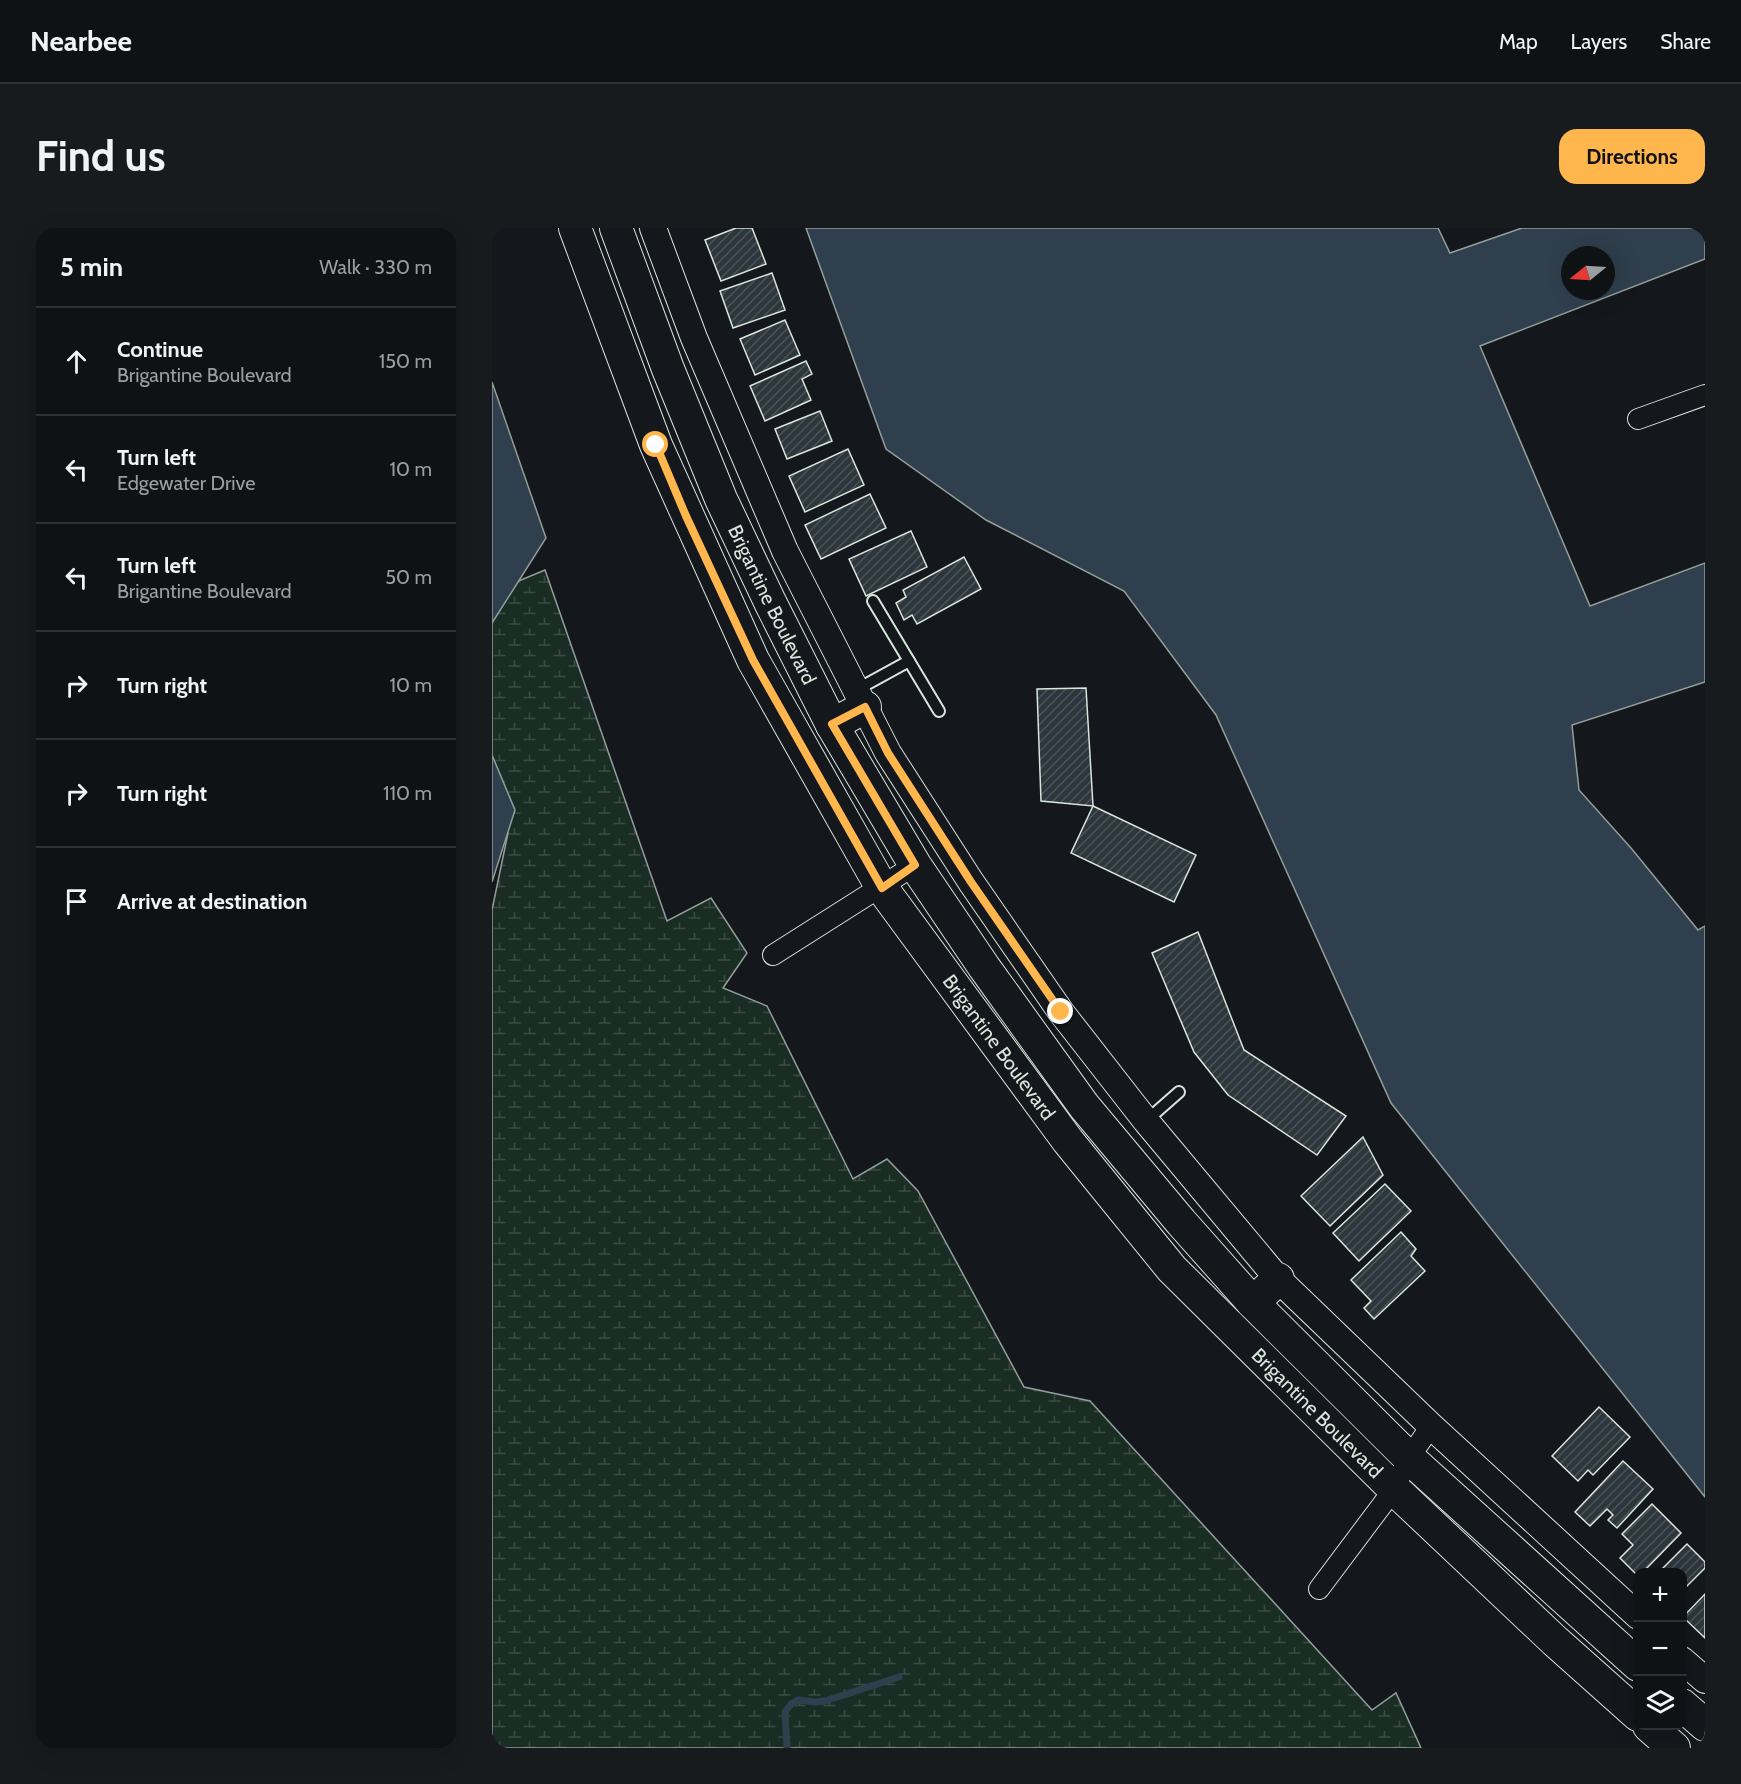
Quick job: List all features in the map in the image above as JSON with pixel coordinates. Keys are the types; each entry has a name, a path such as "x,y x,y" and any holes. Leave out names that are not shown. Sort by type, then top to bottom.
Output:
{"main road":[{"name":"Brigantine Boulevard","path":"575,228 656,445 686,516 753,660 882,888 1061,1132 1172,1269 1394,1489 1555,1641 1633,1711"},
{"name":"Brigantine Boulevard","path":"616,228 668,369 721,499 770,602 832,724 915,865 984,967 1084,1106 1253,1303 1410,1458 1633,1660"},
{"path":"832,724 860,699"},
{"path":"1253,1303 1278,1279"},
{"path":"1687,1709 1705,1725"},
{"path":"1654,1730 1674,1748"}],"street":[{"path":"653,228 694,338 785,551 888,753 1008,938 1061,1012 1146,1121 1278,1279 1431,1426 1633,1611"},
{"path":"1638,419 1705,395"},
{"path":"773,955 915,865"},
{"path":"1319,1589 1394,1489 1410,1458 1431,1426"},
{"path":"1687,1664 1705,1680"}],"lane":[{"path":"873,601 939,711"},
{"path":"860,699 909,661"},
{"path":"1146,1121 1179,1092"}],"green space":[{"path":"545,570 667,921 711,898 747,953 723,988 767,1006 853,1179 887,1159 918,1191 1024,1387 1090,1401 1372,1710 1396,1693 1421,1748 492,1748 492,910 508,833 492,823 492,592"}],"water":[{"path":"806,228 1438,228 1450,253 1522,228 1705,228 1705,259 1615,294 1615,246 1561,246 1561,300 1599,300 1480,346 1590,606 1705,563 1705,682 1572,725 1579,790 1631,848 1698,930 1705,926 1705,1497 1391,1103 1216,715 1124,591 986,520 886,449"},
{"path":"492,382 546,538 492,623"},
{"path":"492,755 515,810 492,882"}],"building":[{"path":"736,228 752,228 766,264 721,281 705,240"},
{"path":"772,273 785,310 733,328 720,291"},
{"path":"785,320 800,355 755,375 740,339"},
{"path":"806,361 812,374 802,379 811,400 765,421 750,386"},
{"path":"820,411 832,441 787,459 775,429"},
{"path":"848,449 864,485 805,512 789,476"},
{"path":"870,494 886,528 821,559 805,525"},
{"path":"911,531 927,567 866,596 849,559"},
{"path":"964,557 981,589 917,624 912,615 904,620 896,603 906,597 903,590"},
{"path":"1086,688 1093,806 1041,801 1037,689"},
{"path":"1093,806 1196,855 1174,902 1071,853"},
{"path":"1198,932 1244,1050 1346,1116 1317,1155 1228,1095 1194,1052 1152,953"},
{"path":"1363,1137 1383,1175 1330,1226 1301,1196"},
{"path":"1385,1184 1411,1211 1359,1261 1333,1233"},
{"path":"1401,1232 1416,1249 1411,1256 1425,1271 1374,1319 1364,1308 1371,1301 1351,1280"},
{"path":"1599,1407 1630,1437 1593,1475 1588,1470 1578,1481 1552,1456"},
{"path":"1623,1461 1653,1489 1617,1528 1608,1520 1613,1515 1607,1509 1590,1526 1575,1512"},
{"path":"1652,1504 1681,1533 1647,1568 1633,1568 1633,1571 1620,1558 1633,1545 1622,1534"},
{"path":"1687,1544 1705,1562 1705,1568 1687,1586 1687,1568 1663,1568"},
{"path":"1705,1594 1705,1638 1687,1621 1687,1613"}],"waterway":[{"path":"787,1748 785,1712 791,1704 798,1700 825,1701 899,1677"}],"route":[{"path":"656,445 686,516 753,660 882,888 915,865 832,724 865,707 888,753 1008,938 1061,1012"}]}
